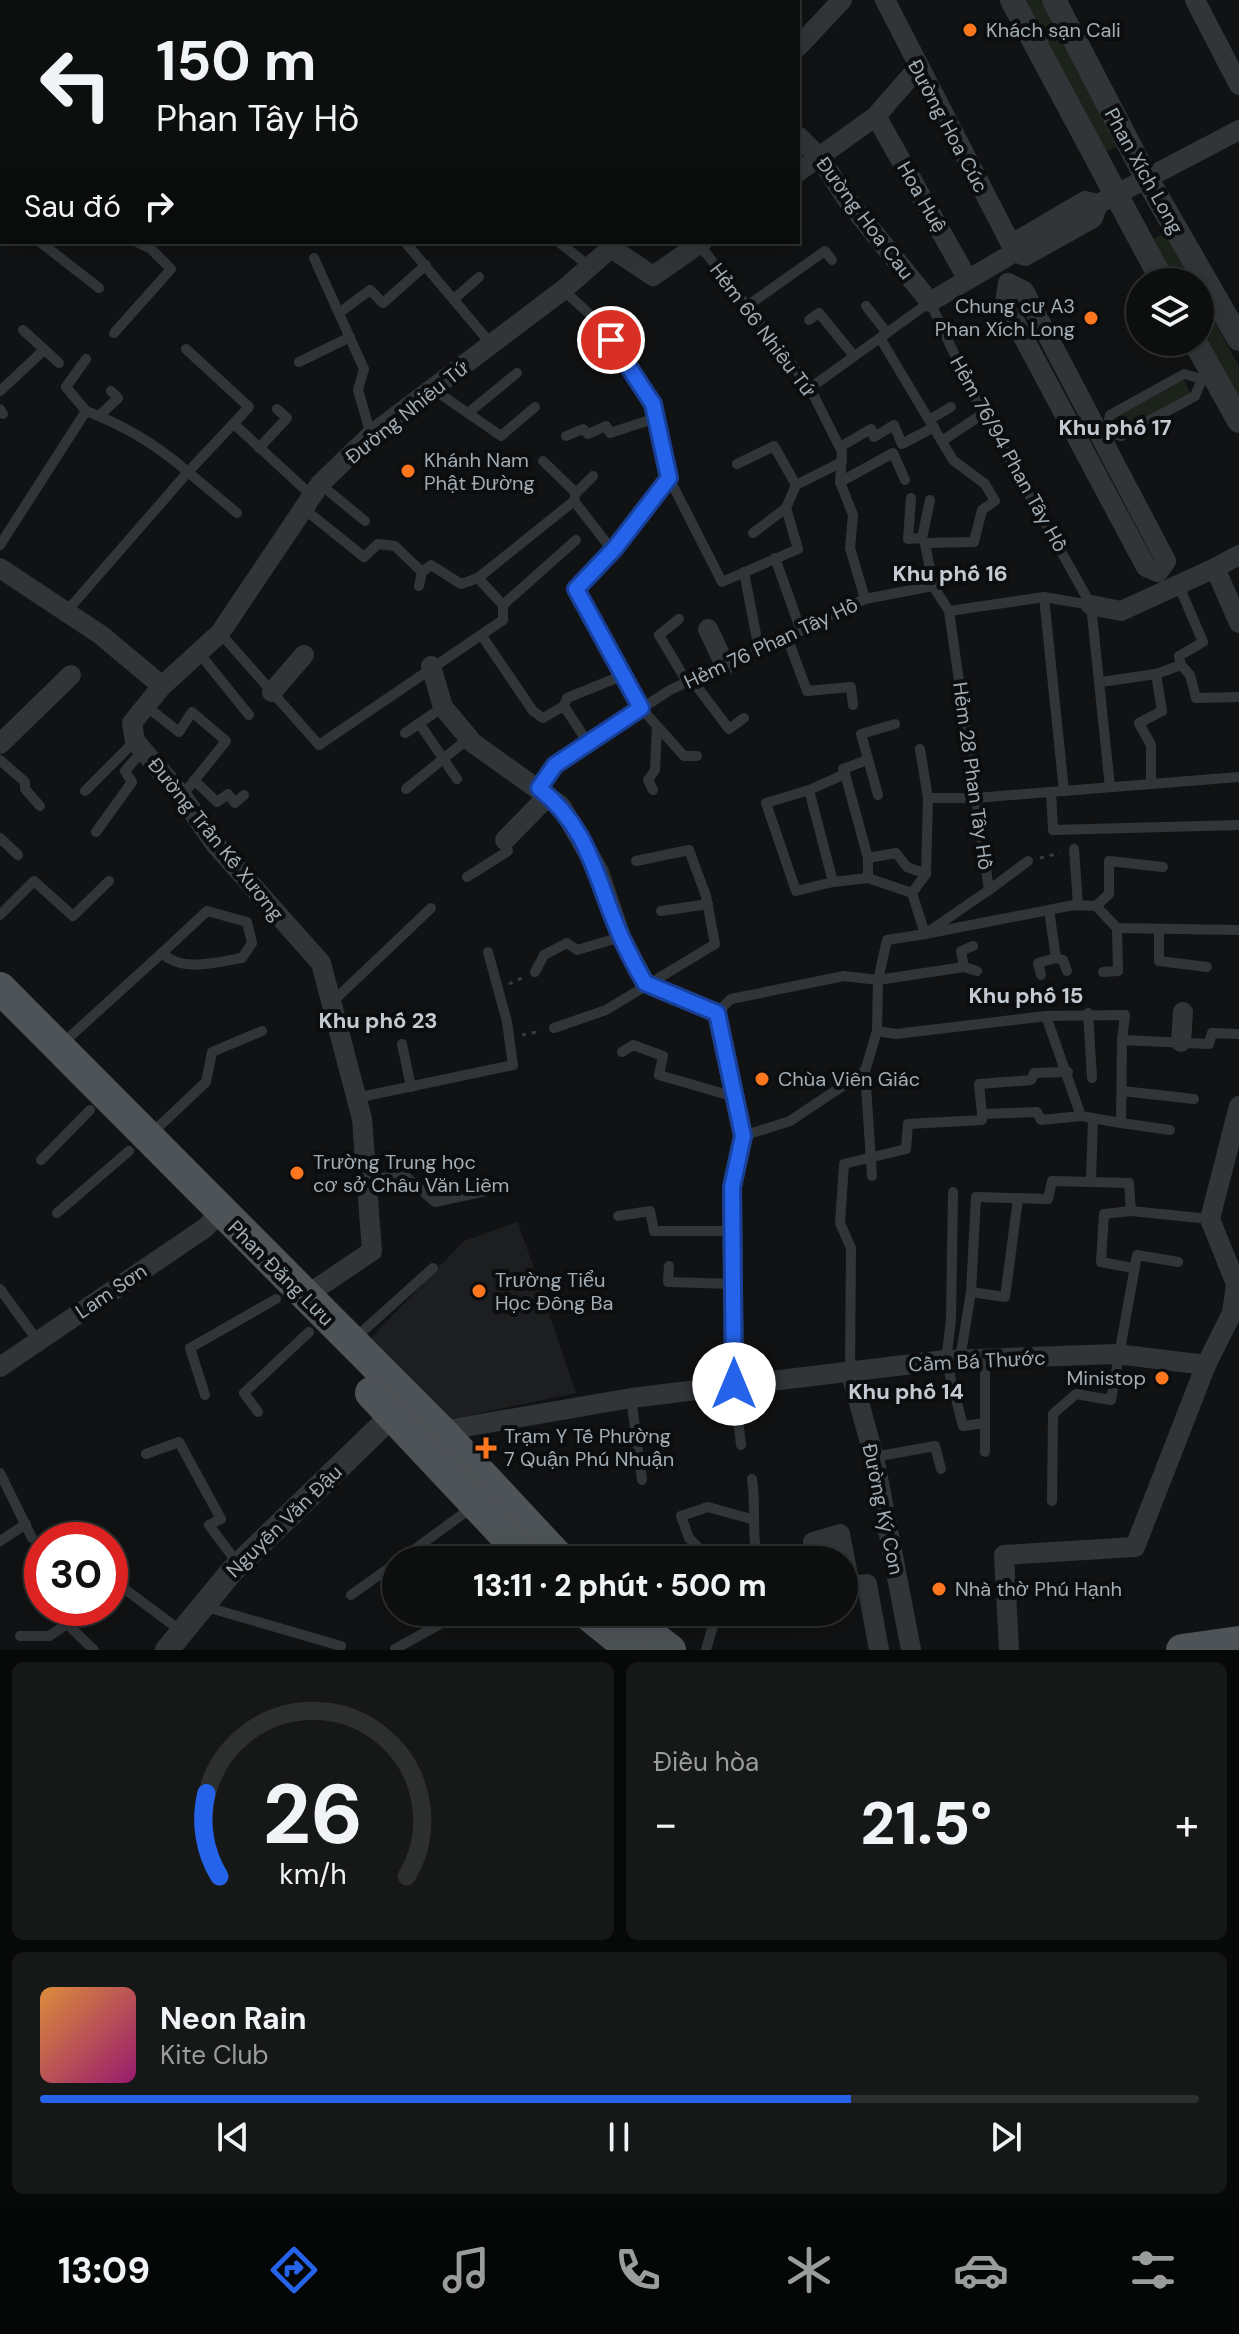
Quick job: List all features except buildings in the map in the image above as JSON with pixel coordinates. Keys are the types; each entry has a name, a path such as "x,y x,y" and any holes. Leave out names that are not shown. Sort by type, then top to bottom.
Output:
{"main road":[{"name":"Phan Đăng Lưu","path":"0,988 58,1047 138,1144 290,1298 350,1343 400,1407 546,1546"},
{"name":"Phan Đăng Lưu","path":"0,1019 90,1110 138,1144"},
{"name":"Phan Đăng Lưu","path":"290,1298 309,1332 400,1407"},
{"name":"Phan Đăng Lưu","path":"432,1440 476,1504 515,1546"},
{"path":"621,1637 670,1650"},
{"path":"1182,1650 1239,1642"}],"street":[{"path":"800,45 842,0"},
{"name":"Đường Hoa Cúc","path":"885,0 1005,256 1008,283"},
{"name":"Phan Xích Long","path":"1012,0 1107,200 1153,268"},
{"name":"Phan Xích Long","path":"1054,0 1147,179 1239,339"},
{"path":"1195,0 1239,85"},
{"path":"800,171 876,116 917,69"},
{"name":"Hoa Huệ","path":"876,116 967,278"},
{"path":"930,302 1005,256 1025,256 1093,218 1107,200 1239,130"},
{"name":"Đường Hoa Cau","path":"800,138 820,158 848,201 930,302"},
{"name":"Đường Nhiêu Tứ","path":"162,686 220,633 311,496 371,435 563,290 611,244 653,276 699,244"},
{"path":"1158,572 1166,561 1105,438 1024,291 1008,283 1005,303 1120,519 1146,567 1158,572 1173,588"},
{"path":"1035,360 1055,350"},
{"path":"1200,356 1207,376 1239,421"},
{"path":"1064,414 1084,403"},
{"path":"1087,458 1105,438"},
{"path":"1120,519 1139,510"},
{"path":"1091,605 1121,611 1239,555"},
{"path":"0,568 67,611 162,686"},
{"path":"1215,568 1239,623"},
{"path":"708,629 725,665"},
{"path":"272,692 304,655"},
{"path":"431,666 443,707 469,738 561,806 599,872 621,937 645,983 717,1013 743,1136 732,1187 734,1384"},
{"path":"0,744 71,675"},
{"name":"Đường Trần Kế Xương","path":"162,686 132,723 139,746 188,788 215,844 321,963 362,1119 372,1251 290,1298"},
{"path":"505,840 544,792"},
{"path":"1181,1042 1183,1012"},
{"path":"1009,1650 1004,1555 1135,1547 1206,1365 1232,1313 1236,1284 1210,1219 1232,1163 1238,1118"},
{"name":"Lam Sơn","path":"0,1367 213,1220"},
{"name":"Cầm Bá Thước","path":"432,1440 631,1398 953,1359 1116,1354 1206,1365"},
{"name":"Đường Ký Con","path":"850,1370 874,1457 911,1650"},
{"name":"Nguyễn Văn Đậu","path":"174,1641 238,1564 400,1407"},
{"path":"813,1542 840,1534 850,1586 867,1584 879,1650"}],"lane":[{"path":"43,244 99,288"},
{"path":"114,333 171,269 151,249 141,244"},
{"path":"407,244 491,344"},
{"path":"561,244 590,267"},
{"name":"Hẻm 66 Nhiêu Tứ","path":"701,244 810,388 840,447 840,482"},
{"path":"747,306 825,251 832,260"},
{"path":"314,258 364,369 358,390 371,435"},
{"path":"339,313 370,290 383,303 426,265"},
{"path":"454,299 479,277"},
{"path":"563,290 596,320 653,404 669,478 722,582 798,549 786,508"},
{"path":"810,388 930,302"},
{"name":"Hẻm 76/94 Phan Tây Hồ","path":"930,302 984,413 1091,605"},
{"path":"866,306 953,460 985,484 995,501 982,510 974,542 924,541 908,539 911,498"},
{"path":"809,320 819,313 854,356"},
{"path":"23,330 59,363"},
{"path":"299,362 350,337"},
{"path":"67,611 249,407 186,349"},
{"path":"0,391 44,350"},
{"path":"86,359 66,387 86,411 167,453 237,513"},
{"path":"468,413 517,373"},
{"path":"1184,374 1207,376 1195,396 1121,436 1105,438 1110,415 1184,374"},
{"path":"433,389 501,436 535,407"},
{"path":"99,416 118,398 111,391"},
{"path":"840,447 871,429 874,437 894,425 902,444 951,407"},
{"path":"259,448 287,418 277,409"},
{"path":"0,545 86,411"},
{"path":"942,441 984,413"},
{"path":"566,436 583,429 588,434 606,426 610,433 656,418"},
{"path":"234,424 311,496 364,557 378,544 395,546 422,572"},
{"path":"737,464 774,446 796,485"},
{"path":"865,599 850,548 853,515 840,482 893,453 905,480"},
{"path":"543,461 575,497 612,550"},
{"path":"753,533 786,508 796,485 842,462"},
{"path":"419,586 422,572 431,565 461,584 478,578 575,497 593,476"},
{"path":"669,478 612,550 576,589 641,708 684,756 697,756"},
{"path":"311,496 365,521"},
{"path":"930,500 924,541 933,586 949,611 1044,597 1091,605 1110,787"},
{"path":"503,605 576,540"},
{"path":"769,560 801,631"},
{"path":"744,572 759,650"},
{"path":"220,633 319,745 431,666 503,620 503,605 478,578"},
{"name":"Hẻm 76 Phan Tây Hồ","path":"544,792 555,765 641,708 689,681 865,599 933,586"},
{"path":"1173,588 1203,642 1179,656 1181,665 1190,675 1196,698 1239,697"},
{"path":"1044,597 1064,791"},
{"name":"Hẻm 28 Phan Tây Hồ","path":"865,1071 877,1031 878,980 887,940 925,934 989,890 949,611"},
{"path":"679,619 659,635 689,681 729,729 744,718"},
{"path":"482,636 533,711 543,718 564,706 567,698 624,675"},
{"path":"787,637 807,691 851,687 853,705"},
{"path":"199,653 249,715"},
{"path":"1101,682 1156,674 1181,665"},
{"path":"1151,784 1151,745 1139,723 1162,711 1156,674"},
{"path":"146,706 179,732 192,712 226,741 188,788 217,802 228,794 235,803 244,795"},
{"path":"564,706 588,743"},
{"path":"405,733 443,707"},
{"path":"419,723 457,779"},
{"path":"878,795 861,734 895,724"},
{"path":"653,790 648,780 655,770 657,726"},
{"path":"406,789 442,756 469,738"},
{"path":"85,791 139,746"},
{"path":"96,832 132,782 125,771 139,746"},
{"path":"912,893 926,874 928,798 920,749"},
{"path":"0,760 25,782 25,789 40,806"},
{"path":"867,760 843,769 868,858 868,878"},
{"path":"845,774 809,790 766,803 796,891 868,878 912,893"},
{"path":"928,798 975,798 1239,777"},
{"path":"809,790 833,882"},
{"path":"1051,792 1053,830 1239,825"},
{"path":"0,838 18,855"},
{"path":"467,877 508,851 505,840"},
{"path":"1074,849 1078,905"},
{"path":"554,1028 606,1010 645,983 715,944 708,904 689,850 636,861"},
{"path":"868,858 896,853 907,867 926,874"},
{"path":"989,890 1028,861"},
{"path":"1096,906 1109,894 1109,861 1163,867"},
{"path":"0,915 34,881 73,916 109,881"},
{"path":"912,893 925,934 1078,905 1096,906 1117,928 1239,930"},
{"path":"661,911 708,904"},
{"path":"331,1003 431,908"},
{"path":"1049,910 1056,958"},
{"path":"58,1047 207,911 247,922 252,943 242,958 200,965 170,962 162,953"},
{"path":"1103,972 1118,971 1117,928"},
{"path":"1159,931 1159,961 1207,967"},
{"path":"535,972 544,955 567,943 575,955 621,937"},
{"path":"964,967 961,951 973,946"},
{"path":"356,1098 513,1065 488,952"},
{"path":"1041,975 1038,963 1056,958 1063,960 1067,971"},
{"path":"717,1013 731,999 844,976 878,980 964,967 977,971"},
{"path":"877,1031 896,1034 1088,1013 1125,1015 1121,1123"},
{"path":"1088,1013 1092,1078"},
{"path":"1046,1016 1081,1116"},
{"path":"57,1213 206,1082 212,1052 262,1031"},
{"path":"1122,1040 1209,1044 1212,1033 1239,1034"},
{"path":"402,1044 411,1087"},
{"path":"622,1052 633,1045 663,1056 659,1075 735,1097"},
{"path":"743,1136 790,1121 865,1071 872,1176"},
{"path":"850,1370 851,1248 840,1223 844,1164 906,1149 908,1124 982,1120 979,1084 1031,1080 1034,1073 1068,1072"},
{"path":"1122,1091 1194,1099"},
{"path":"41,1160 90,1110"},
{"path":"982,1114 1037,1112 1041,1120 1081,1116 1170,1130"},
{"path":"1091,1181 1093,1119"},
{"path":"365,1179 405,1176 435,1202 486,1191"},
{"path":"953,1359 971,1292 976,1197 1048,1199 1052,1181 1129,1183 1131,1211"},
{"path":"953,1192 953,1359 963,1426 985,1423"},
{"path":"971,1292 1005,1297 1018,1199"},
{"path":"618,1216 650,1211 654,1231 732,1231"},
{"path":"1133,1268 1101,1262 1104,1214 1131,1211 1210,1219"},
{"path":"1052,1501 1053,1414 1076,1394 1111,1400 1116,1354 1137,1255 1178,1262"},
{"path":"669,1266 668,1282 733,1284"},
{"path":"350,1343 433,1268"},
{"path":"0,1289 37,1340"},
{"path":"205,1395 190,1348 290,1298"},
{"path":"258,1412 244,1393 309,1332"},
{"path":"985,1360 985,1452"},
{"path":"734,1384 741,1445"},
{"path":"631,1398 642,1480"},
{"path":"146,1454 179,1442 221,1519 209,1525 238,1564"},
{"path":"874,1457 935,1446 941,1469"},
{"path":"752,1479 756,1499 751,1519 755,1546"},
{"path":"2,1480 25,1522"},
{"path":"419,1546 476,1504"},
{"path":"697,1546 689,1538 681,1516 708,1507 751,1519"},
{"path":"0,1541 24,1525"},
{"path":"351,1595 382,1573"},
{"path":"128,1596 174,1641"},
{"path":"201,1605 341,1646"},
{"path":"20,1636 49,1636 67,1624 94,1650"},
{"path":"395,1649 437,1626"},
{"path":"706,1650 713,1626"}],"path":[{"path":"1028,861 1074,849"},
{"path":"498,989 535,972"},
{"path":"509,1038 554,1028"}],"shaded area":[{"path":"1019,0 1041,0 1118,146 1101,154"},
{"path":"1165,233 1184,268 1164,268 1149,241"},
{"path":"1214,321 1239,366 1239,403 1213,356"},
{"path":"1184,380 1191,394 1122,430 1115,417"},
{"name":"Trường Tiểu Học Đông Ba","path":"518,1222 576,1393 447,1420 368,1341 464,1241"}],"place":[{"name":"Khách sạn Cali","path":"970,30"},
{"name":"Chung cư A3 Phan Xích Long","path":"1091,318"},
{"name":"Khánh Nam Phật Đường","path":"408,471"},
{"name":"Chùa Viên Giác","path":"762,1079"},
{"name":"Trường Trung học cơ sở Châu Văn Liêm","path":"297,1173"},
{"name":"Trường Tiểu Học Đông Ba","path":"479,1291"},
{"name":"Ministop","path":"1162,1378"},
{"name":"Trạm Y Tế Phường 7 Quận Phú Nhuận","path":"486,1448"},
{"name":"Nhà thờ Phú Hạnh","path":"939,1589"}],"district":[{"name":"Khu phố 17","path":"1115,427"},
{"name":"Khu phố 16","path":"950,573"},
{"name":"Khu phố 15","path":"1026,995"},
{"name":"Khu phố 23","path":"378,1020"},
{"name":"Khu phố 14","path":"906,1391"}],"route":[{"path":"611,340 653,404 669,478 615,548 576,589 641,708 555,765 539,788 561,806 599,872 621,937 645,983 717,1013 743,1136 732,1187 734,1384"}]}
